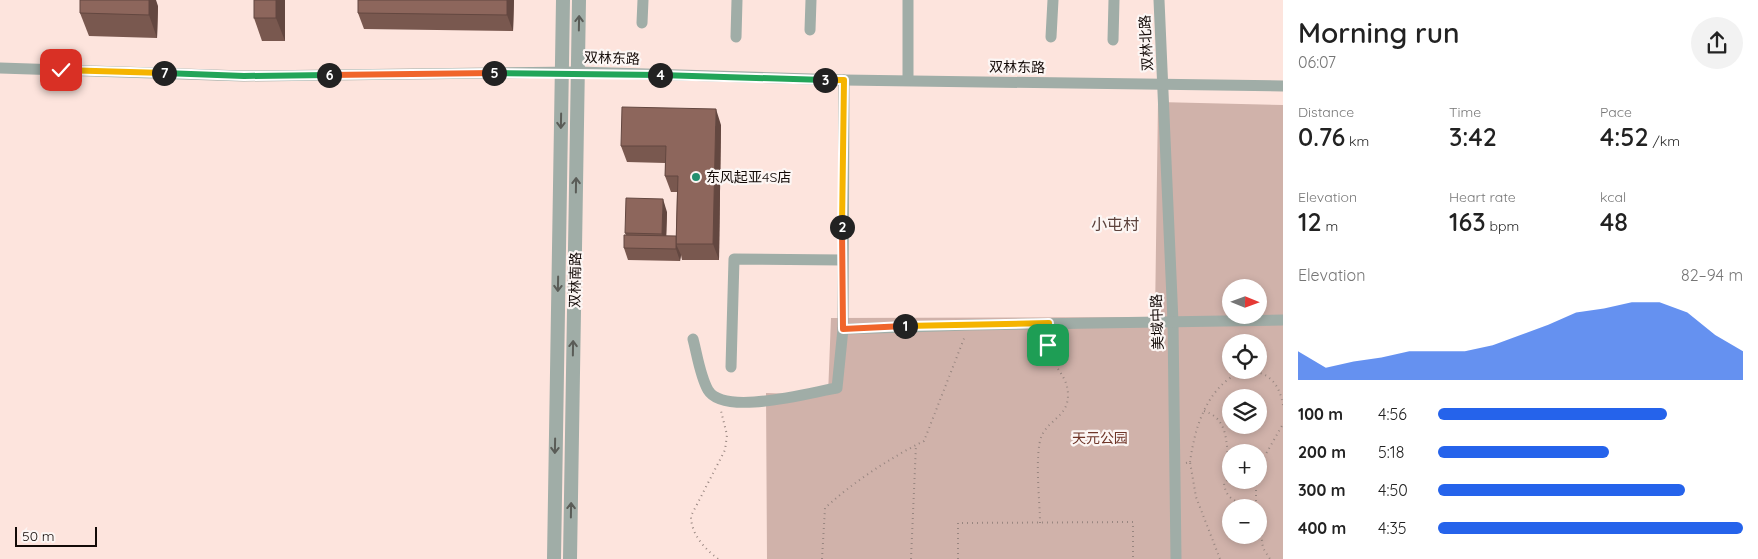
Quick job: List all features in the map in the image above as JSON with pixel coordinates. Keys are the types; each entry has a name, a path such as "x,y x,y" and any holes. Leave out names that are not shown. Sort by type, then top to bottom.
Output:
{"street":[{"name":"双林南路","path":"554,559 563,0"},
{"name":"双林南路","path":"570,559 579,0"},
{"path":"642,23 643,0"},
{"path":"736,0 736,37"},
{"path":"810,30 811,0"},
{"path":"908,0 908,80"},
{"path":"1051,37 1053,0"},
{"path":"1112,40 1114,0"},
{"name":"双林北路","path":"1159,0 1164,84"},
{"name":"双林东路","path":"0,68 244,76 578,72 844,80 1283,86"},
{"path":"692,339 708,390 717,399 726,402 768,402 778,398 837,388 843,329 844,80"},
{"name":"美域中路","path":"1164,84 1173,322 1176,559"},
{"path":"731,366 734,259 842,260"},
{"path":"843,329 1049,323 1283,320"}],"path":[{"path":"1040,523 1038,464 1042,436 1064,412 1068,394 1067,385 1049,355 1049,323"},
{"path":"822,559 825,508 836,497 924,441 970,325"},
{"path":"1267,375 1281,393 1283,405"},
{"path":"1220,559 1196,497 1190,462 1196,432 1204,411 1224,382 1229,379"},
{"path":"717,399 728,434 725,450 692,516 691,524 695,534 707,551 718,559"},
{"path":"1204,411 1220,419 1224,428 1226,444"},
{"path":"1267,452 1283,424"},
{"path":"911,559 916,445"},
{"path":"1176,464 1190,462"},
{"path":"958,559 958,523 1133,522 1133,559"},
{"path":"1262,544 1270,559"}],"green space":[{"name":"天元公园","path":"1158,102 1283,105 1283,559 767,559 766,393 828,395 831,318 1155,317"}],"building":[{"path":"80,0 149,0 149,15 80,13"},
{"path":"254,0 276,0 276,18 254,18"},
{"path":"358,0 507,0 507,15 358,13"},
{"name":"东风起亚4S店","path":"622,107 716,109 713,244 676,244 678,176 665,176 666,146 621,146"},
{"path":"626,198 663,199 662,234 625,233"},
{"path":"624,235 676,236 676,249 624,248"}],"place":[{"name":"东风起亚4S店","path":"696,177"}],"district":[{"name":"小屯村","path":"1115,224"}],"route":[{"path":"61,70 244,76 578,72 844,80 843,329 860,327 1049,323 1048,345"}]}
